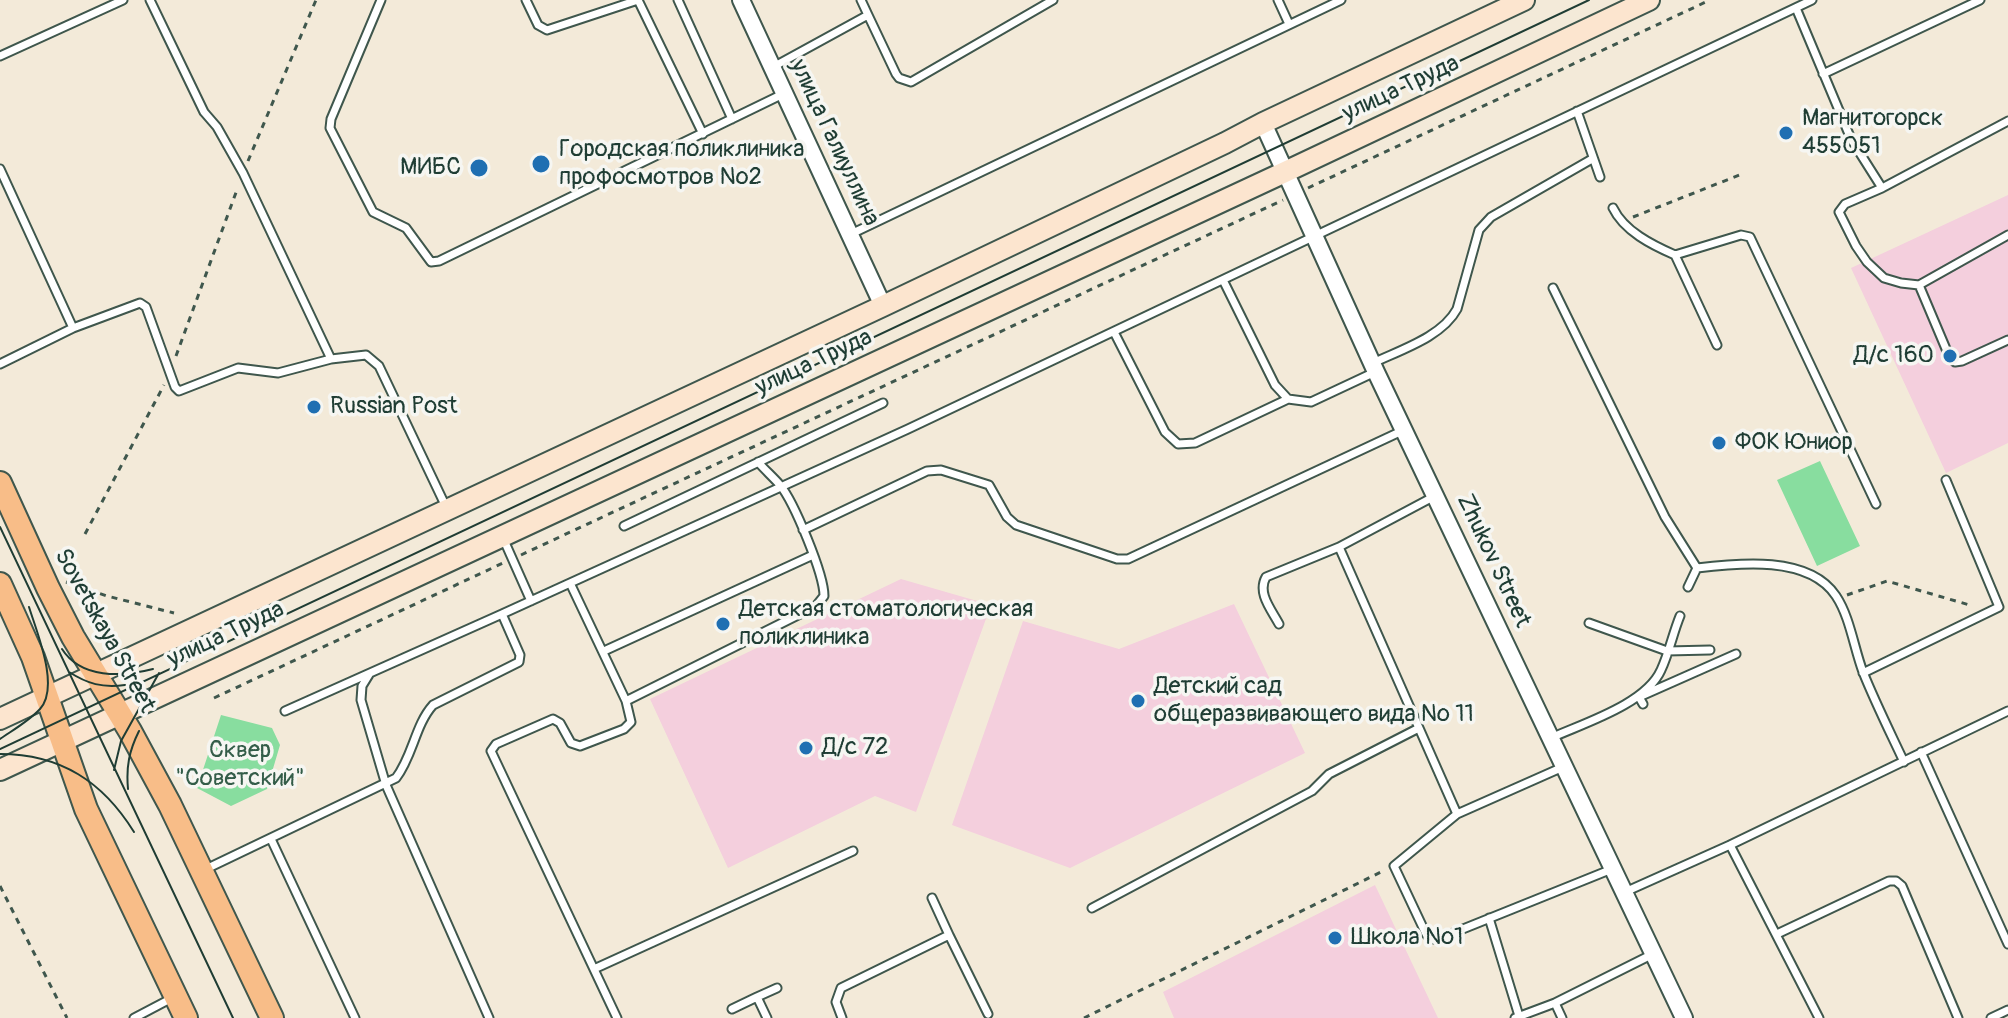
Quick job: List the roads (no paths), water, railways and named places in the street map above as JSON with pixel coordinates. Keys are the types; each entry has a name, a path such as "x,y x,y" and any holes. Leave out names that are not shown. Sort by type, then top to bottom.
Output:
{"main road":[{"name":"улица Труда","path":"0,719 883,306 1524,0"},
{"name":"улица Труда","path":"0,770 1649,0"},
{"name":"Sovetskaya Street","path":"0,483 48,588 170,805 272,1018"},
{"path":"0,584 47,696 86,809 186,1018"}],"street":[{"name":"улица Галиуллина","path":"741,0 883,306"},
{"name":"Zhukov Street","path":"1263,123 1374,367 1684,1018"}],"lane":[{"path":"0,56 123,0"},
{"path":"150,0 204,112 217,127 243,173 331,359"},
{"path":"381,0 331,119 330,128 373,212 406,228 431,262 439,261 785,93"},
{"path":"526,0 538,25 547,30 638,0 703,134"},
{"path":"678,0 732,119"},
{"path":"861,0 896,74 911,82 1053,0"},
{"path":"1278,0 1289,24"},
{"path":"851,234 1341,0"},
{"path":"285,711 782,487 1315,238 1812,0"},
{"path":"1823,74 1980,0"},
{"path":"1796,8 1851,139 1882,188"},
{"path":"773,67 868,15"},
{"path":"1577,111 1600,177"},
{"path":"2008,121 1882,188 1845,204 1839,216 1861,254 1884,278 1901,283 1919,285 2008,235"},
{"path":"1114,332 1165,432 1178,444 1195,443 1288,399 1311,402 1451,320 1457,309 1479,230 1491,217 1592,159"},
{"path":"0,169 73,328"},
{"path":"1613,208 1620,222 1659,249 1675,255 1741,235 1750,237 1876,504"},
{"path":"1675,255 1717,345"},
{"path":"1223,280 1275,385 1288,399"},
{"path":"1919,285 1949,356 1955,362 2008,340"},
{"path":"1553,288 1665,517 1697,568"},
{"path":"0,364 73,328 137,303 143,304 175,387 182,392 238,368 278,373 331,359 366,355 379,366 447,510"},
{"path":"624,526 883,403"},
{"path":"803,530 936,469 989,485 1007,517 1016,525 1117,559 1128,559 1404,430"},
{"path":"626,701 816,606 824,596 813,555 782,487 758,462"},
{"path":"1863,673 2000,609 1946,480"},
{"path":"1279,624 1263,594 1266,577 1339,547 1436,495"},
{"path":"502,536 531,601"},
{"path":"1339,547 1457,814"},
{"path":"604,651 813,555"},
{"path":"1697,568 1739,562 1778,565 1814,578 1828,587 1838,598 1863,673 1904,762"},
{"path":"1688,587 1697,568"},
{"path":"570,583 626,701 631,717 628,726 584,745 571,743 560,723 553,719 496,744 491,751 617,1018"},
{"path":"201,871 386,785 405,766 426,714 433,705 519,662 520,655 502,614"},
{"path":"1641,700 1662,669 1680,616"},
{"path":"1589,623 1667,651 1710,650"},
{"path":"1551,738 1641,700 1736,654"},
{"path":"370,673 362,686 361,700 386,785 489,1018"},
{"path":"1623,893 2008,711"},
{"path":"1092,908 1312,791 1329,774 1417,729"},
{"path":"1921,752 2008,944"},
{"path":"1565,766 1457,814 1394,866 1431,939 1438,939 1612,869"},
{"path":"271,839 355,1018"},
{"path":"1730,845 1819,1018"},
{"path":"594,969 853,851"},
{"path":"1777,934 1889,881 1896,881 1902,886 1958,1018"},
{"path":"932,898 988,1014"},
{"path":"1489,918 1517,1017 1555,1003 1653,954"},
{"path":"842,1018 836,1002 841,988 949,935"},
{"path":"732,1009 777,988"},
{"path":"134,1018 175,996"},
{"path":"757,997 767,1018"},
{"path":"1555,1003 1562,1018"},
{"path":"1991,1018 2008,1010"}],"tram line":[{"path":"0,749 1589,0"},
{"path":"0,527 233,1018"},
{"path":"0,739 31,717 46,699 45,660 29,607"},
{"path":"62,649 70,659 91,671 116,674 153,669"},
{"path":"69,672 96,684 125,685"},
{"path":"114,770 121,741 159,673"},
{"path":"128,789 129,759 139,731"},
{"path":"0,754 42,759 78,774 109,799 134,832"}],"place":[{"name":"Магнитогорск 455051","path":"1786,133"},
{"name":"Городская поликлиника профосмотров №2","path":"541,164"},
{"name":"МИБС","path":"479,168"},
{"name":"Д/с 160","path":"1950,356"},
{"name":"Russian Post","path":"314,407"},
{"name":"ФОК Юниор","path":"1719,443"},
{"name":"Детская стоматологическая поликлиника","path":"723,624"},
{"name":"Детский сад общеразвивающего вида № 11","path":"1138,701"},
{"name":"Д/с 72","path":"806,748"},
{"name":"Школа №1","path":"1335,938"}],"park label":[{"name":"Сквер \"Советский\"","path":"240,765"}]}
